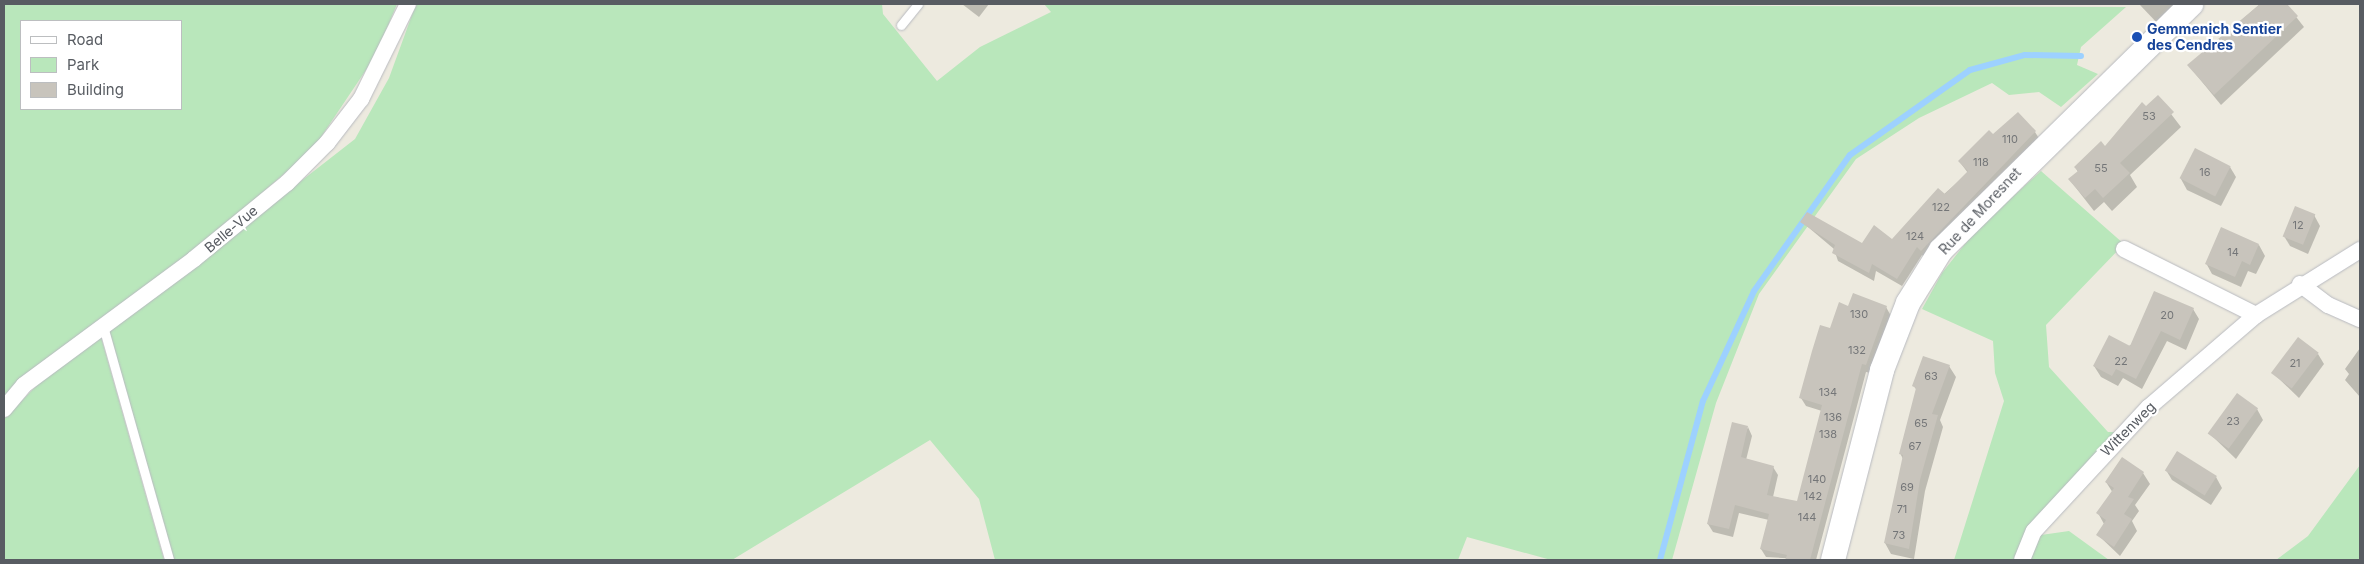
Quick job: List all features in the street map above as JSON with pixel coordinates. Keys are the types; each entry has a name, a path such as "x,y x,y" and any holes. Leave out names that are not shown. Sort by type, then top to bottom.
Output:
{"street":[{"name":"Belle-Vue","path":"4,408 24,385 194,260 287,182 326,143 362,99 408,4"},
{"name":"Rue de Moresnet","path":"1833,560 1882,370 1908,303 1941,250 2191,4"},
{"path":"2124,249 2256,315"},
{"name":"Wittenweg","path":"2022,560 2034,531 2149,407 2256,315 2300,284 2360,250"},
{"path":"2300,284 2328,305 2360,319"}],"lane":[{"path":"902,25 918,4"},
{"path":"103,326 169,560"}],"green space":[{"path":"4,4 397,4 376,55 313,149 200,246 4,397"},
{"path":"416,4 882,4 883,14 937,81 980,47 1051,12 1044,4 2126,7 2081,47 2077,65 2098,74 2061,107 2039,92 2009,95 1992,83 1919,118 1856,159 1759,294 1716,403 1672,560 1551,560 1467,537 1458,560 995,560 979,499 930,440 732,560 173,560 109,331 355,139 389,78"},
{"path":"2041,171 2124,244 2046,325 2049,367 2108,432 2114,432 2018,560 1954,560 2004,401 1995,373 1993,341 1922,309 1942,273 1976,230"},
{"path":"101,337 164,560 4,560 4,419 43,379"},
{"path":"2360,465 2360,560 2276,560 2308,536"},
{"path":"2069,531 2109,560 2030,560 2041,535"}],"building":[{"path":"2260,4 2287,4 2298,16 2214,95 2187,65"},
{"path":"2158,95 2174,112 2120,163 2130,173 2103,198 2095,189 2085,198 2068,179 2078,171 2074,167 2101,141 2105,146 2142,102 2146,106"},
{"path":"2018,112 2036,131 1921,251 1917,247 1897,279 1872,264 1869,273 1832,253 1835,245 1800,222 1807,212 1862,243 1874,225 1892,239 1938,188 1945,194 1968,171 1958,161 1989,130 1993,134"},
{"path":"2195,148 2231,166 2215,196 2180,178"},
{"path":"2295,206 2315,214 2303,245 2283,237"},
{"path":"2221,227 2259,244 2250,265 2242,261 2235,277 2205,264"},
{"path":"2154,291 2194,308 2180,340 2161,331 2136,379 2116,369 2112,376 2093,366 2109,335 2130,346"},
{"path":"1853,293 1887,306 1866,365 1862,364 1810,560 1785,560 1787,555 1760,549 1769,514 1735,505 1729,529 1707,524 1732,422 1748,426 1741,457 1774,466 1767,495 1797,501 1822,405 1799,398 1820,325 1830,328 1839,302 1848,306"},
{"path":"2298,337 2319,353 2292,389 2271,373"},
{"path":"1923,356 1950,365 1932,414 1938,415 1920,480 1909,549 1884,543 1903,455 1899,454 1916,388 1912,386"},
{"path":"2237,393 2258,408 2229,449 2208,433"},
{"path":"2177,451 2217,476 2205,495 2165,471"},
{"path":"2122,457 2144,472 2128,497 2134,499 2124,514 2132,519 2114,547 2096,535 2106,520 2096,513 2114,488 2105,482"}],"waterway":[{"path":"1660,560 1703,401 1754,291 1850,155 1970,70 2025,55 2081,56"}],"place":[{"name":"Gemmenich Sentier des Cendres","path":"2137,37"}]}
